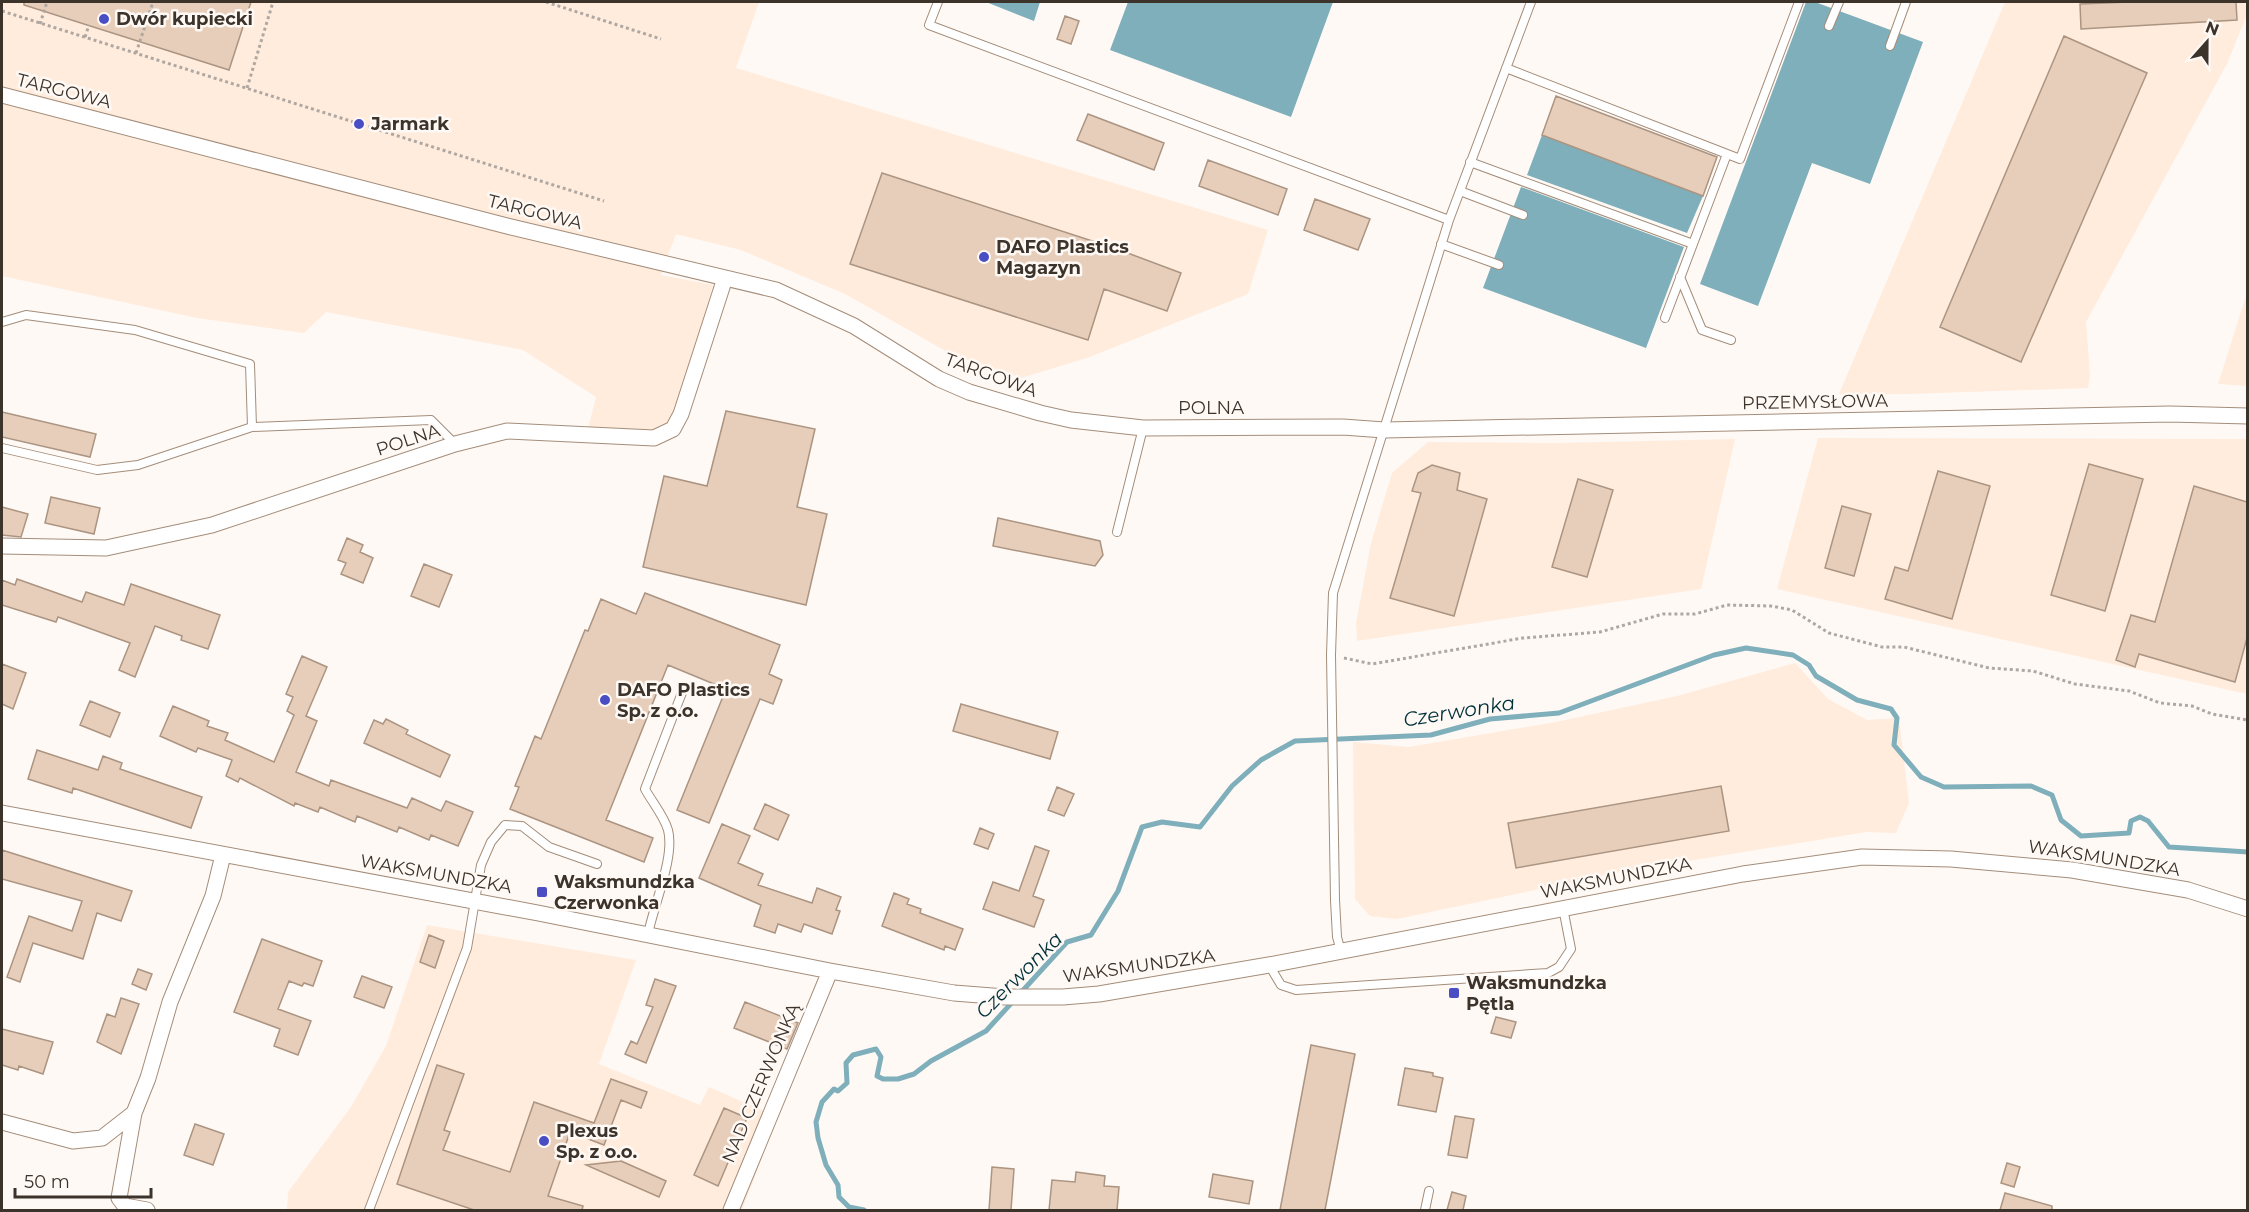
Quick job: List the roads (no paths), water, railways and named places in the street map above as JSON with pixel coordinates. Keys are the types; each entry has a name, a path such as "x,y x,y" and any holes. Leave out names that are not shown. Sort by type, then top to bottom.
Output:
{"street":[{"name":"TARGOWA","path":"2,95 519,229 776,290 854,326 939,378 969,392 1040,413"},
{"name":"POLNA","path":"2,546 106,548 212,525 455,444 507,431 654,438 673,429 681,414 725,278"},
{"name":"POLNA","path":"1040,413 1143,428 1343,427 1384,430"},
{"name":"PRZEMYSŁOWA","path":"1384,430 2170,414 2247,417"},
{"name":"WAKSMUNDZKA","path":"2,813 648,934 830,971 954,993 1005,997 1099,994 1269,965 1781,867 1862,857 1989,862 2104,875 2188,890 2247,909"},
{"path":"147,1210 125,1206 119,1198 134,1113 148,1078 170,1002 213,896 223,855"},
{"name":"NAD CZERWONKĄ","path":"730,1210 830,971"},
{"path":"2,1122 73,1141 102,1138 134,1113"}],"lane":[{"path":"938,2 929,25 1449,220"},
{"path":"1341,951 1337,937 1335,900 1331,655 1333,593 1449,220 1531,2"},
{"path":"1506,68 1740,159 1799,2"},
{"path":"1829,26 1839,2"},
{"path":"1890,46 1906,2"},
{"path":"1665,318 1727,154"},
{"path":"1470,162 1693,244"},
{"path":"1460,191 1523,215"},
{"path":"1442,244 1499,265"},
{"path":"1680,278 1702,330 1731,340"},
{"path":"2,322 26,315 135,330 250,364 252,427"},
{"path":"2,448 97,470 138,465 252,427 431,420 455,444"},
{"path":"1118,532 1143,428"},
{"path":"648,934 653,909 671,851 668,828 645,789 683,690"},
{"path":"369,1210 466,948 482,865 491,842 505,825 522,826 549,847 597,864"},
{"path":"1269,965 1281,985 1296,990 1548,973 1559,967 1571,949 1563,908"},
{"path":"1425,1210 1429,1191"}],"water":[{"path":"986,2 1040,2 1034,21"},
{"path":"1128,2 1333,2 1291,117 1110,50"},
{"path":"1806,2 1815,2 1923,42 1870,184 1812,163 1758,306 1700,284"},
{"path":"1542,135 1703,196 1687,233 1527,175"},
{"path":"1521,187 1684,247 1646,348 1483,288"}],"waterway":[{"name":"Czerwonka","path":"864,1210 849,1207 839,1197 838,1185 826,1165 816,1122 822,1102 834,1089 838,1091 847,1083 846,1063 853,1055 876,1049 881,1057 877,1076 883,1079 898,1079 914,1074 931,1061 986,1031 1067,942 1091,935 1118,891 1142,827 1162,822 1200,827 1232,786 1261,760 1295,741 1431,735 1490,719 1559,713 1714,655 1746,648 1793,655 1809,665 1816,676 1857,700 1891,709 1897,718 1894,745 1921,777 1944,787 2031,786 2052,795 2061,820 2081,836 2129,833 2131,821 2140,817 2148,821 2169,847 2248,852"}],"place":[{"name":"Dwór kupiecki","path":"104,19"},
{"name":"Jarmark","path":"359,124"},
{"name":"DAFO Plastics Magazyn","path":"984,257"},
{"name":"DAFO Plastics Sp. z o.o.","path":"605,700"},
{"name":"Waksmundzka Czerwonka","path":"542,892"},
{"name":"Waksmundzka Pętla","path":"1454,993"},
{"name":"Plexus Sp. z o.o.","path":"544,1141"}]}
